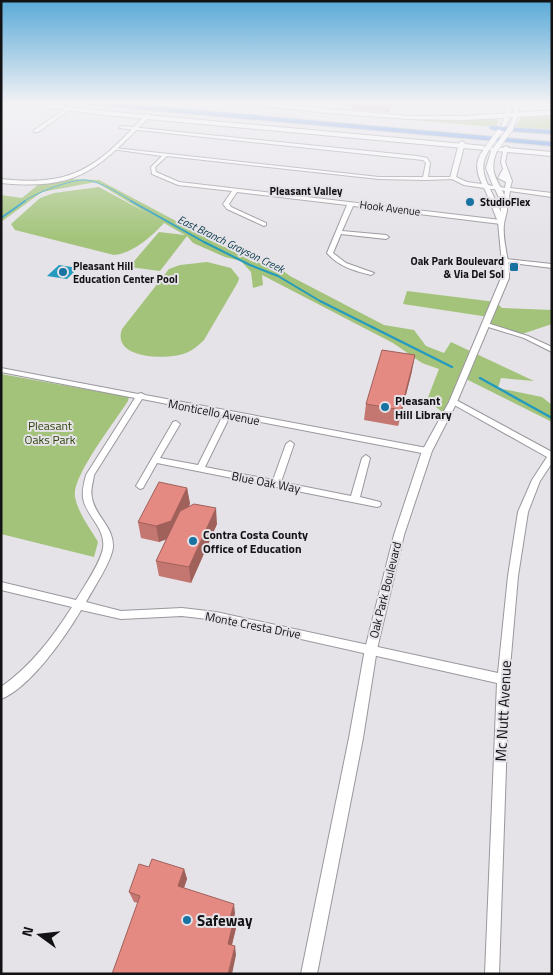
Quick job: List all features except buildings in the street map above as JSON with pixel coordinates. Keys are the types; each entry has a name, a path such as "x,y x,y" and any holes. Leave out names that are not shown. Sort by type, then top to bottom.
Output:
{"main road":[{"path":"512,148 552,152"}],"street":[{"path":"334,148 425,159 428,163 425,179"},
{"path":"453,178 461,148"},
{"name":"Oak Park Boulevard","path":"309,974 354,747 371,650 399,535 426,451 453,402 505,278 506,261 501,222 492,197 484,185 479,164 487,148"},
{"path":"496,148 488,164 490,174 504,208"},
{"name":"Oak Park Boulevard","path":"501,222 509,190 508,172 505,169 503,159 506,148"},
{"path":"1,181 49,184 70,179 87,170 114,149 379,178 453,178 462,183 484,185"},
{"name":"Hook Avenue","path":"165,155 153,167 154,173 178,183 501,222"},
{"name":"Oak Park Boulevard","path":"505,169 500,178 509,181"},
{"path":"456,170 457,177 460,179 497,188 552,195"},
{"path":"236,190 226,204 229,208 264,224"},
{"path":"351,203 330,253 334,258 358,270 371,273"},
{"path":"338,232 386,237"},
{"path":"506,261 552,266"},
{"path":"486,325 526,337 552,350"},
{"name":"Monticello Avenue","path":"1,370 426,451"},
{"path":"1,694 10,688 44,654 80,605 107,554 108,548 104,530 87,501 86,487 90,475 140,396"},
{"path":"453,402 552,456"},
{"path":"200,469 227,414"},
{"path":"140,486 176,424"},
{"path":"276,484 290,444"},
{"name":"Mc Nutt Avenue","path":"492,974 503,679 513,576 523,512 536,480 552,456"},
{"path":"355,499 366,458"},
{"name":"Blue Oak Way","path":"154,460 377,504"},
{"name":"Monte Cresta Drive","path":"1,586 121,615 182,612 216,616 503,679"}],"green space":[{"path":"70,179 99,180 253,262 275,265 290,276 384,325 414,330 426,346 444,353 451,342 534,381 501,378 498,388 542,397 552,405 552,422 464,378 446,415 427,400 439,369 422,363 393,343 262,275 263,285 253,288 251,272 241,261 225,257 193,243 187,236 160,271 129,267 159,232 185,235 164,223 135,248 114,255 15,230 11,224 40,198 54,193 99,187 145,212 96,182 42,192 1,222 1,195 22,198 39,184"},
{"path":"207,262 231,268 239,278 204,340 186,353 167,357 144,355 133,352 125,347 121,339 122,329 169,269 180,265"},
{"path":"407,291 496,302 502,308 552,310 552,324 519,335 487,325 489,317 403,304"},
{"name":"Pleasant Oaks Park","path":"1,374 129,397 87,463 76,488 75,497 79,509 98,542 94,557 1,534"}],"water":[{"name":"Pleasant Hill Education Center Pool","path":"59,265 78,268 67,279 47,276"}],"waterway":[{"name":"East Branch Grayson Creek","path":"23,202 53,187 79,180 92,181 117,192 133,202"},
{"name":"East Branch Grayson Creek","path":"1,218 25,201"},
{"name":"East Branch Grayson Creek","path":"131,201 204,242 250,265 278,276 320,301 452,367"},
{"path":"480,378 552,418"}],"place":[{"name":"StudioFlex","path":"470,202"},
{"name":"Oak Park Boulevard & Via Del Sol","path":"514,267"},
{"name":"Pleasant Hill Education Center Pool","path":"63,272"},
{"name":"Pleasant Hill Library","path":"385,407"},
{"name":"Contra Costa County Office of Education","path":"193,541"},
{"name":"Safeway","path":"187,920"}],"district":[{"name":"Pleasant Valley","path":"306,191"}]}
